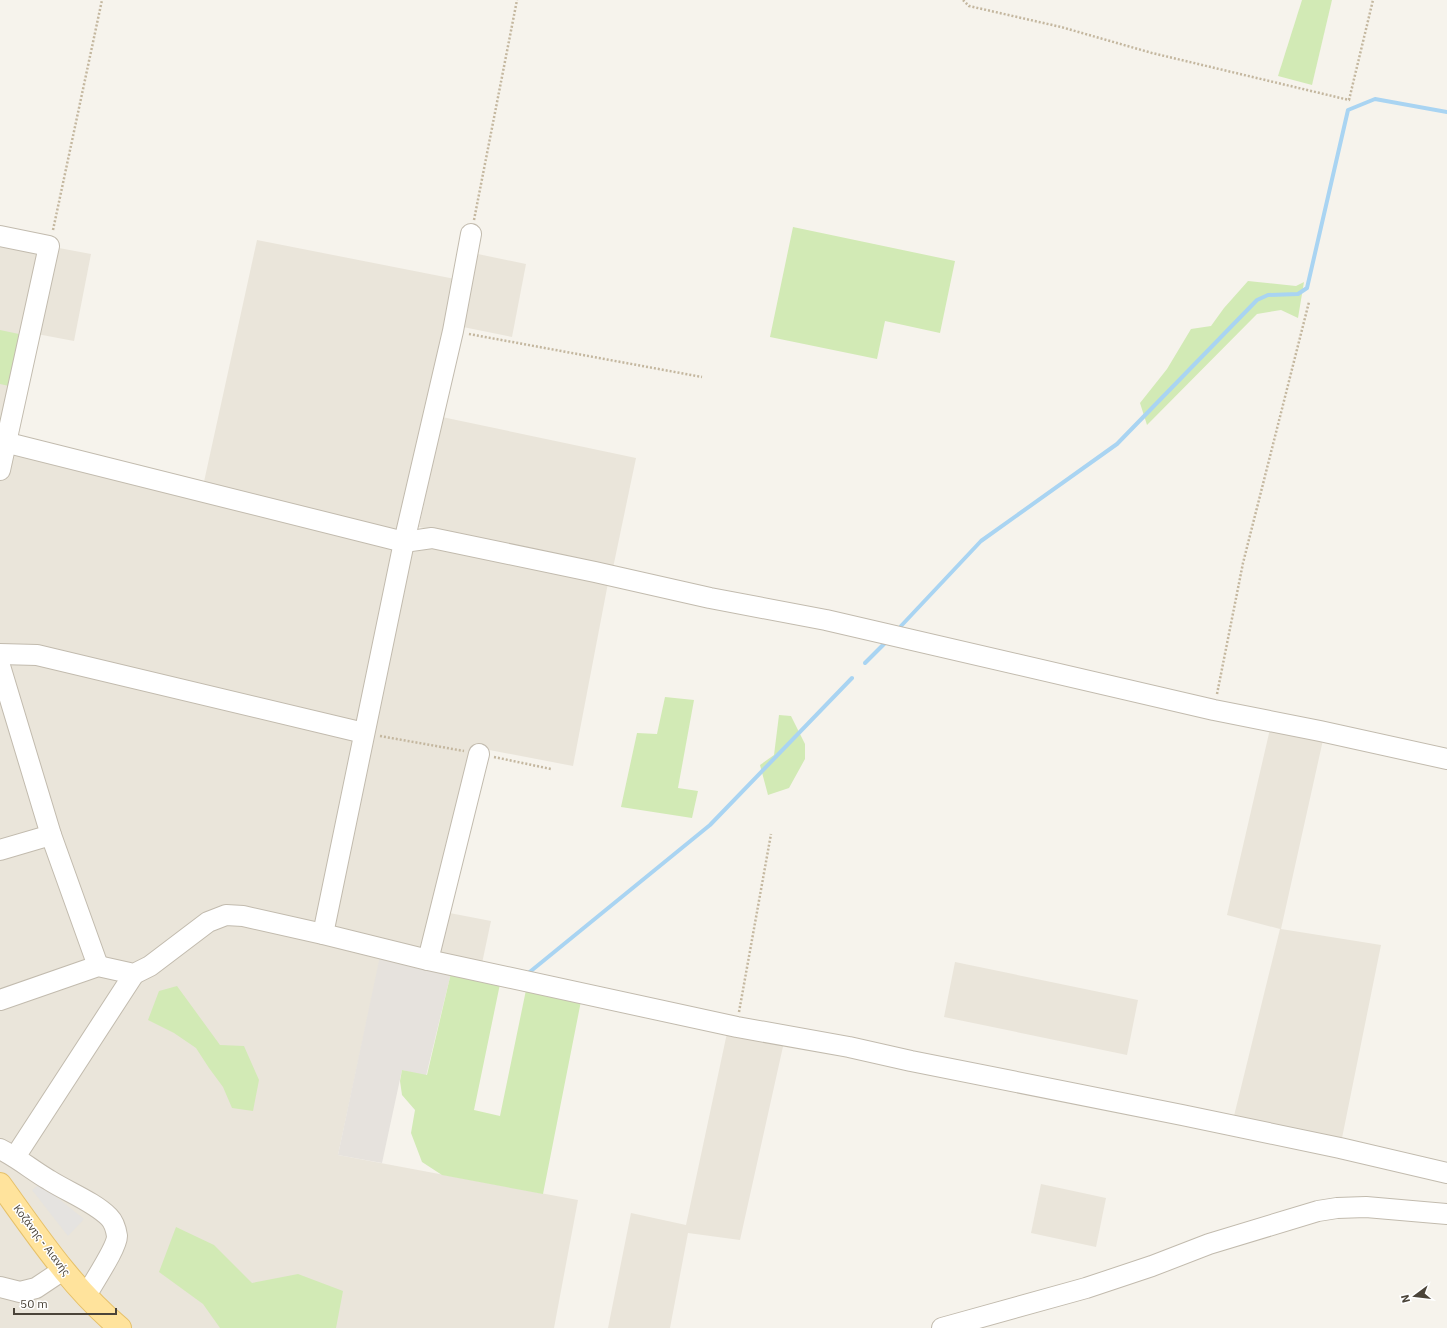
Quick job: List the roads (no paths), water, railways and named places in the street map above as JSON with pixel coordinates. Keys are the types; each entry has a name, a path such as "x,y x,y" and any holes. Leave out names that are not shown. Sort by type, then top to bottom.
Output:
{"main road":[{"name":"Κοζάνης - Αιανής","path":"0,1184 63,1270 105,1316 120,1328"}],"street":[{"path":"323,934 404,542 453,331 471,234"},
{"path":"0,236 49,246 3,441 0,470"},
{"path":"3,441 404,542 432,538 710,598 826,620 1214,710 1320,731 1447,759"},
{"path":"0,654 38,655 364,733"},
{"path":"0,666 5,696 51,835 98,966"},
{"path":"428,960 478,754"},
{"path":"0,850 51,835"},
{"path":"86,1296 112,1250 117,1238 115,1227 110,1218 101,1210 48,1180 8,1153 134,974 150,966 208,922 226,915 243,916 428,960 737,1027 849,1047 911,1061 1182,1114 1447,1173"},
{"path":"0,1000 98,966 134,974"},
{"path":"942,1328 1086,1288 1152,1266 1209,1244 1318,1211 1337,1208 1366,1207 1447,1214"},
{"path":"0,1287 20,1292 36,1288 63,1270"}],"waterway":[{"path":"901,626 981,541 1117,444 1257,300 1268,295 1298,294 1307,288 1348,110 1375,99 1447,112"},
{"path":"865,663 887,641"},
{"path":"526,975 710,825 852,678"}]}
